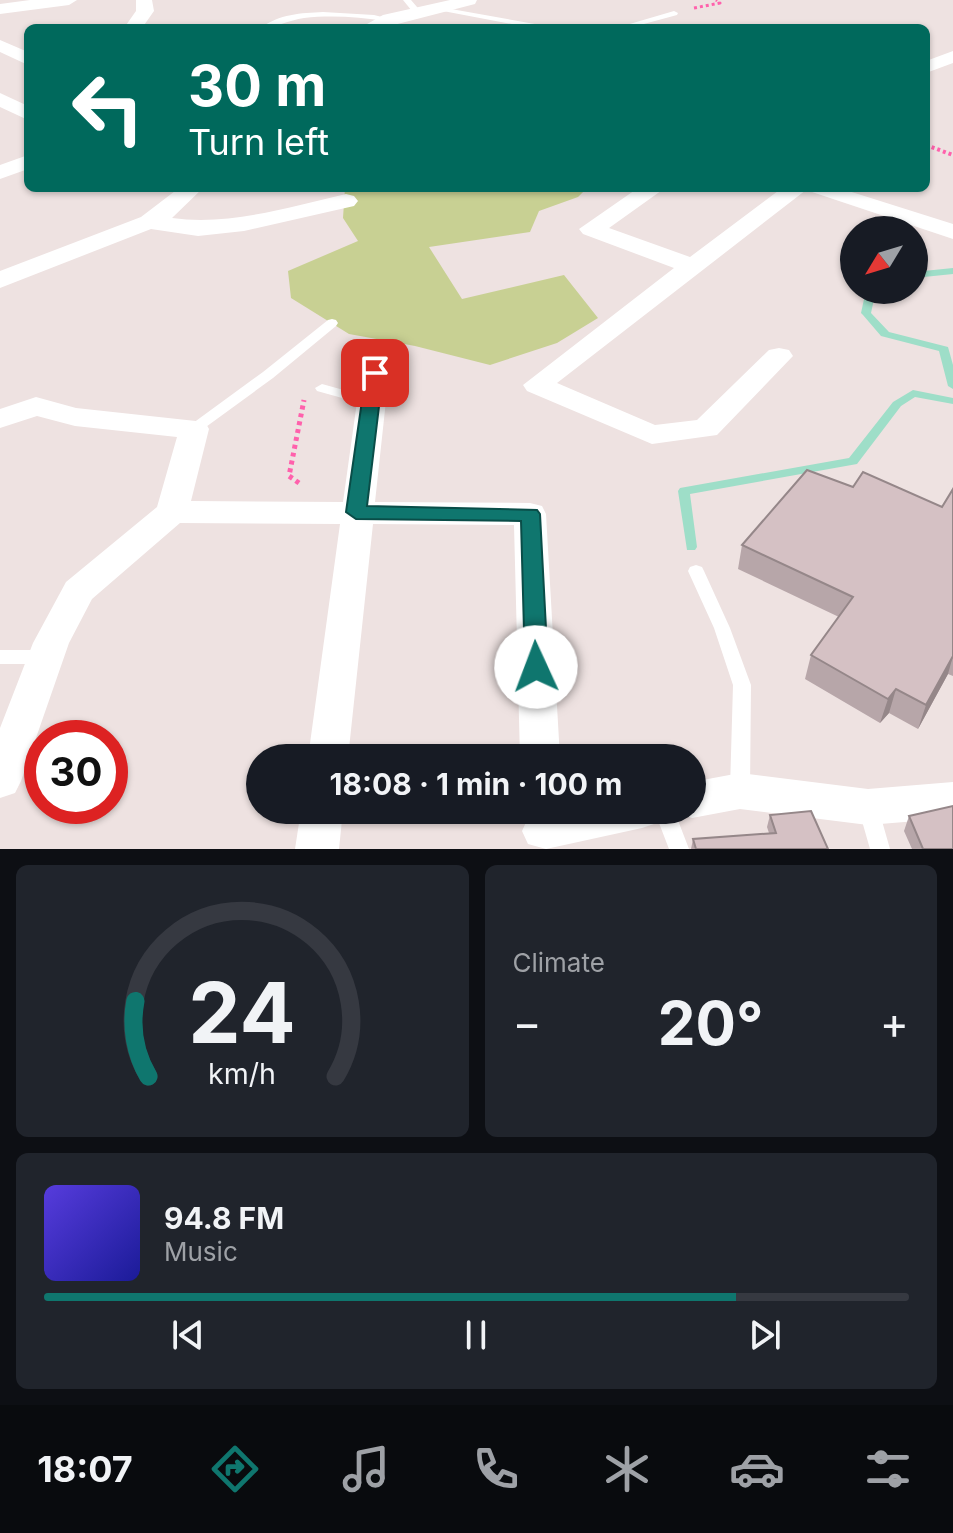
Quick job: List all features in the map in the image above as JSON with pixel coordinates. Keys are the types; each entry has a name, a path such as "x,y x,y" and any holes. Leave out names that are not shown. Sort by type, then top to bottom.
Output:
{"street":[{"path":"0,9 69,0"},
{"path":"136,24 145,11 144,0"},
{"path":"377,24 413,7 443,9 469,0"},
{"path":"0,45 24,57"},
{"path":"930,66 953,57"},
{"path":"0,98 24,89"},
{"path":"0,98 24,112"},
{"path":"0,172 24,163"},
{"path":"0,280 149,222 188,192"},
{"path":"648,192 591,229 691,266"},
{"path":"779,356 706,428 652,435 537,385 791,192"},
{"path":"828,192 953,232"},
{"path":"149,222 198,229 244,224 346,201"},
{"path":"330,744 373,388"},
{"path":"0,419 36,406 75,417 194,429 172,512 78,591 48,657 0,781"},
{"path":"172,512 357,504 530,514 539,744"},
{"path":"706,797 740,791 868,807 953,800"},
{"path":"317,849 320,824"},
{"path":"542,830 572,824"}],"lane":[{"path":"443,9 517,24"},
{"path":"634,24 674,13"},
{"path":"272,24 282,18 362,15 386,19"},
{"path":"194,429 332,323"},
{"path":"322,388 373,388"},
{"path":"696,571 722,628 742,685 740,791"},
{"path":"0,657 48,657"},
{"path":"868,807 880,849"},
{"path":"669,824 679,849"}],"path":[{"path":"674,13 720,3 716,0"},
{"path":"930,146 953,155"},
{"path":"268,375 299,387 304,400 289,476 304,486 357,504"}],"green space":[{"path":"345,192 583,192 578,197 539,211 530,232 429,247 462,299 564,275 598,318 557,343 490,365 415,346 349,334 291,298 288,271 358,241 343,218"}],"building":[{"path":"807,470 853,487 863,472 942,507 953,489 953,656 926,705 896,689 888,699 811,655 853,597 742,545"},
{"path":"953,806 953,849 923,849 909,816"},
{"path":"811,811 828,849 696,849 693,839 776,833 770,815"}],"waterway":[{"path":"928,274 953,271"},
{"path":"868,304 866,313 885,334 944,349 953,386"},
{"path":"691,547 684,491 853,461 897,404 913,393 953,401"}],"route":[{"path":"375,373 356,512 530,514 536,667"}]}
